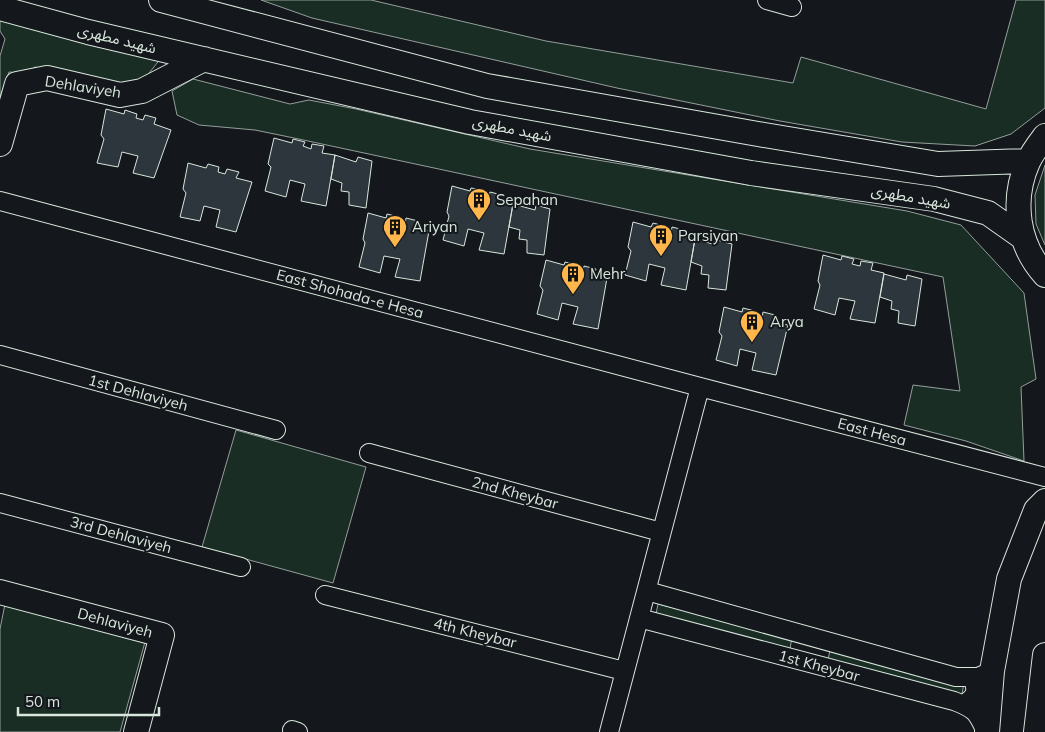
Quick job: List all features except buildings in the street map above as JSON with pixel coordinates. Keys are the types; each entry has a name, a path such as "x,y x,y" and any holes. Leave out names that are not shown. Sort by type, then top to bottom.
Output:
{"main road":[{"path":"161,0 486,86 938,164 1028,160"},
{"path":"222,0 267,19 296,36"},
{"name":"شهید مطهری","path":"0,8 88,32 470,122 751,173 934,199 988,213 1022,237"},
{"name":"Dehlaviyeh","path":"1,135 17,84 47,78 120,95 142,91 204,59"},
{"path":"1045,136 1028,160 1020,185 1018,212 1022,237 1035,264 1045,275"},
{"path":"934,199 940,191 944,178 938,164"},
{"path":"986,732 982,674 1009,579 1036,510 1045,501"},
{"name":"Dehlaviyeh","path":"0,592 162,635 136,732"},
{"path":"1036,732 1045,655"}],"street":[{"path":"767,0 792,7"},
{"name":"East Shohada-e Hesa","path":"0,201 700,387"},
{"name":"1st Dehlaviyeh","path":"0,355 276,430"},
{"path":"609,732 700,387"},
{"name":"East Hesa","path":"700,387 1045,477"},
{"name":"2nd Kheybar","path":"369,454 661,532"},
{"name":"3rd Dehlaviyeh","path":"0,503 241,567"},
{"name":"1st Kheybar","path":"647,591 956,677 982,674"},
{"name":"4th Kheybar","path":"326,595 624,671"},
{"name":"1st Kheybar","path":"639,618 963,704 970,707 979,716 986,732"},
{"path":"801,661 807,636"},
{"path":"963,704 972,699 982,674"}],"green space":[{"path":"261,0 371,0 546,41 793,83 801,57 986,109 1016,0 1045,0 1045,108 1011,134 975,146 902,142 780,121 617,88 312,18"},
{"path":"0,14 161,58 146,77 124,85 35,67 25,73 9,72 0,97 0,56 5,39 0,31"},
{"path":"193,79 290,104 309,100 530,149 907,211 961,225 1024,293 1036,379 1021,387 1024,461 966,441 904,425 913,385 960,391 943,277 255,130 199,125 177,115 172,91"},
{"path":"1045,165 1045,245 1036,224 1035,195"},
{"path":"236,430 366,467 333,583 202,547"},
{"path":"5,604 145,642 120,732 0,732 0,629"},
{"path":"658,604 792,637 790,649 656,614"},
{"path":"830,650 964,683 962,694 828,660"}],"place":[{"name":"Sepahan","path":"479,221"},
{"name":"Ariyan","path":"395,248"},
{"name":"Parsiyan","path":"661,257"},
{"name":"Mehr","path":"573,295"},
{"name":"Arya","path":"752,343"}]}
